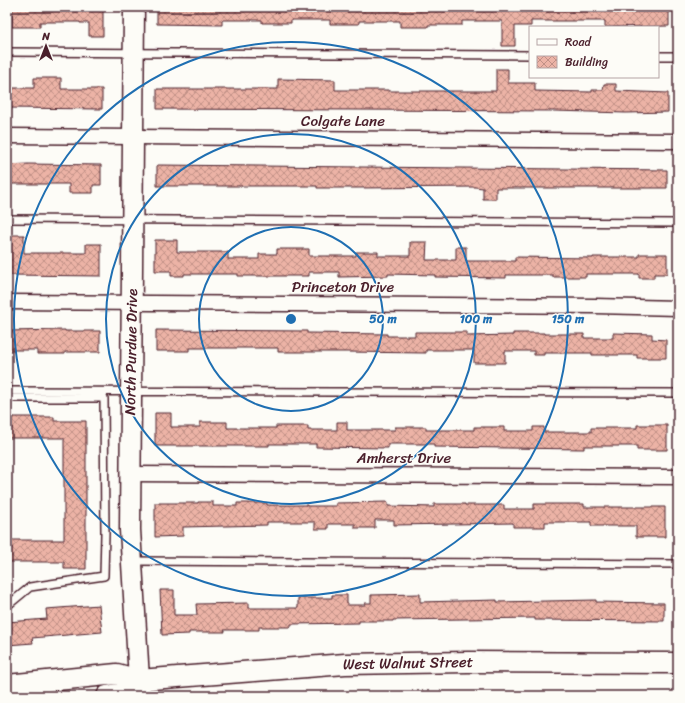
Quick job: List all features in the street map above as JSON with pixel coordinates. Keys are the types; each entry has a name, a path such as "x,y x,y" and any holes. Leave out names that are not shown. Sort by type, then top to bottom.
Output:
{"main road":[{"name":"North Purdue Drive","path":"134,7 130,530 139,688"},
{"name":"West Walnut Street","path":"7,685 117,674 139,688 345,664 468,662 678,662"},
{"path":"107,696 120,694 139,688"}],"street":[{"name":"Colgate Lane","path":"7,136 678,141"},
{"name":"Princeton Drive","path":"7,302 678,308"},
{"name":"Amherst Drive","path":"130,474 678,477"}],"lane":[{"path":"7,52 529,56"},
{"path":"659,56 678,56"},
{"path":"7,220 678,223"},
{"path":"7,391 678,393"},
{"path":"7,398 104,398 105,533 104,576 30,587 7,606"},
{"path":"132,561 678,564"}],"building":[{"path":"12,7 103,7 103,36 89,36 89,23 80,22 40,22 40,27 12,27"},
{"path":"157,7 669,7 669,26 605,26 605,21 531,21 531,26 515,26 515,46 502,46 502,21 462,21 462,25 428,25 428,27 400,27 400,21 359,21 359,24 330,24 330,20 291,20 291,23 262,23 262,20 222,20 222,25 157,24"},
{"path":"496,69 508,69 508,83 535,83 535,91 592,92 592,90 603,90 604,84 616,84 616,91 668,93 668,112 626,113 554,111 157,109 157,89 278,89 278,79 335,80 335,90 496,91"},
{"path":"34,78 61,78 61,89 102,89 102,109 7,108 7,88 34,88"},
{"path":"7,165 101,165 101,185 93,185 93,193 69,193 69,184 7,184"},
{"path":"157,165 667,170 667,188 496,188 496,199 483,199 483,188 475,187 317,188 317,186 157,186"},
{"path":"10,235 24,235 24,253 86,253 86,244 101,244 101,276 10,275"},
{"path":"155,240 177,240 177,252 228,252 228,259 259,259 259,254 277,254 277,249 309,249 309,256 356,256 356,252 378,252 378,256 410,256 410,242 427,242 426,260 456,260 456,247 466,247 466,261 515,261 515,257 593,258 639,257 639,254 667,254 667,274 654,274 654,278 639,278 639,274 586,274 586,277 506,275 506,278 435,277 435,275 388,274 388,276 339,277 339,272 309,272 309,276 184,274 184,276 171,276 171,271 155,271"},
{"path":"156,330 307,331 307,333 387,334 387,336 415,336 415,332 467,332 467,336 513,335 513,333 544,333 584,334 584,338 613,338 613,333 652,334 652,339 666,340 666,358 637,358 637,355 592,355 592,353 544,353 544,355 534,355 534,351 505,351 505,363 474,363 474,350 426,350 426,353 278,352 278,348 189,348 189,351 156,351"},
{"path":"7,331 100,331 100,352 37,354 37,350 7,350"},
{"path":"155,413 171,413 171,427 200,427 200,422 227,422 227,428 276,428 276,426 308,426 308,430 337,430 337,422 347,422 347,430 395,430 395,427 426,427 426,430 474,430 474,427 504,427 504,431 533,431 533,427 544,427 544,432 591,432 591,428 637,428 637,425 667,425 667,450 637,450 637,446 584,446 584,449 434,447 434,444 388,444 388,448 316,447 316,444 269,444 269,446 155,446"},
{"path":"7,417 54,417 54,421 86,421 86,569 64,569 64,562 7,562 7,540 64,540 64,438 7,438"},
{"path":"213,502 213,506 237,506 237,503 267,503 267,505 336,506 336,503 388,502 388,506 434,507 434,504 504,505 504,509 534,509 534,504 584,504 584,507 665,507 665,537 636,537 636,526 591,526 591,522 545,522 545,527 513,527 513,523 394,525 394,520 375,520 375,528 355,528 355,524 328,524 328,529 315,529 315,522 267,522 267,525 183,527 183,536 155,537 155,503"},
{"path":"160,590 174,590 174,615 197,615 196,604 249,603 249,608 298,608 298,598 332,598 332,595 347,595 347,605 365,605 365,603 371,603 371,595 420,594 420,602 596,600 596,602 664,603 664,621 535,620 535,618 393,620 359,621 359,623 291,624 291,627 259,627 259,630 224,630 225,632 189,632 189,634 162,635"},
{"path":"99,605 102,632 32,638 33,643 7,645 7,622 47,619 46,609"}]}
